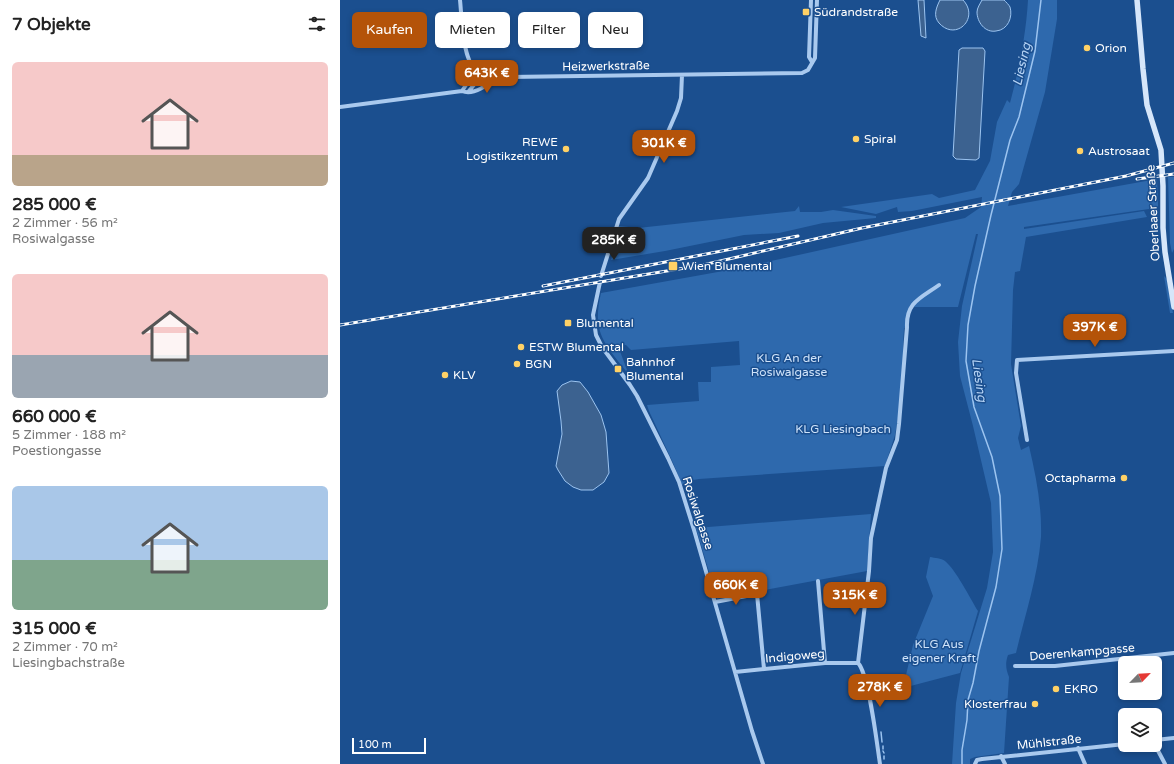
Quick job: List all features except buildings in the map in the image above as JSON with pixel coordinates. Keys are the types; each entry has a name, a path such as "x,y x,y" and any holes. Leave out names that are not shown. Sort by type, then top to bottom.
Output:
{"main road":[{"name":"Oberlaaer Straße","path":"1137,0 1147,104 1161,150 1163,228 1165,252 1174,307"}],"street":[{"path":"460,0 468,59 474,70 462,91"},
{"path":"811,0 809,57 812,62 815,58 817,0"},
{"name":"Heizwerkstraße","path":"474,70 479,74 488,77 799,74 810,68 812,62"},
{"path":"469,91 477,81 479,74"},
{"path":"601,276 619,219 648,178 677,111 681,98 682,75"},
{"path":"340,107 462,91 472,91 488,85 497,77"},
{"name":"Rosiwalgasse","path":"600,282 593,315 596,335 602,347 633,389 672,465 691,519 752,731 763,764"},
{"path":"880,764 873,715 864,672 858,663 869,571 871,538 886,468 897,440 907,327 906,316 910,307 939,285"},
{"path":"1027,440 1016,373 1017,360 1174,351"},
{"path":"818,581 825,663"},
{"path":"715,602 757,594 764,669"},
{"name":"Doerenkampgasse","path":"1015,666 1055,666 1174,653"},
{"name":"Indigoweg","path":"735,672 825,663 858,663"},
{"path":"1162,739 1174,738"},
{"name":"Mühlstraße","path":"976,763 979,759 1001,756 1118,745"},
{"path":"1078,748 1085,764"},
{"path":"1158,752 1164,764"},
{"path":"1001,756 1005,764"}],"green space":[{"path":"1028,0 1057,0 1057,19 1045,92 1019,184 1012,192 1008,206 1157,179 1158,226 1155,224 1152,210 1149,209 1024,227 1024,229 1144,211 1147,217 1026,237 1020,271 1015,272 1013,290 1011,364 1021,426 1018,438 1021,450 1029,446 1038,491 1041,514 1041,537 1039,552 1034,581 1016,653 1008,655 1006,661 1009,677 1004,753 975,757 970,759 970,764 952,764 956,703 961,673 987,588 993,552 991,503 960,376 958,342 962,306 978,234 976,234 958,307 910,307 907,327 904,328 900,406 895,435 885,466 699,479 687,481 682,485 647,405 699,401 698,382 711,382 711,367 740,365 739,341 631,350 626,345 618,346 627,370 626,371 611,352 602,335 599,327 599,306 601,293 740,268 965,218 981,207 982,197 912,211 898,212 897,207 876,214 841,207 932,194 939,198 975,190 990,161 997,122 1007,100 1010,103 1022,52"},
{"path":"1168,177 1174,177 1174,249 1172,253 1170,243"},
{"path":"799,206 800,212 821,212 833,210 876,216 876,218 823,223 779,233 744,235 611,260 619,226 638,228 795,211"},
{"path":"1164,276 1167,279 1173,313 1170,313"},
{"path":"871,514 867,571 717,599 696,528"},
{"name":"KLG Aus eigener Kraft","path":"930,557 942,559 949,565 958,577 978,611 960,673 903,688 913,645 933,596 926,577"}],"shaded area":[{"path":"918,0 924,0 926,38 921,36"},
{"path":"940,0 963,0 968,7 969,14 967,20 959,29 952,30 946,28 937,20 936,12"},
{"path":"982,0 1004,0 1009,5 1011,15 1009,22 1004,28 992,31 985,29 982,26 978,19 977,12"},
{"path":"962,48 983,48 985,51 979,158 976,160 956,159 953,156 959,50"},
{"path":"571,381 580,382 588,392 601,415 606,432 609,473 604,482 593,490 581,490 573,487 565,481 556,466 562,434 557,391 562,385"}],"waterway":[{"name":"Liesing","path":"962,764 962,750 967,720 968,700 996,587 1002,549 1000,496 992,457 974,407 966,361 968,325 991,215 1010,140 1019,117 1035,51 1041,0"},
{"path":"881,732 882,742"}],"railway":[{"path":"340,325 703,265 862,228 1126,176 1174,163"},
{"path":"1137,179 1174,174"},
{"path":"543,286 798,236"}],"place":[{"name":"Südrandstraße","path":"806,12"},
{"name":"Orion","path":"1087,48"},
{"name":"Spiral","path":"856,139"},
{"name":"REWE Logistikzentrum","path":"566,149"},
{"name":"Austrosaat","path":"1080,151"},
{"name":"Wien Blumental","path":"673,266"},
{"name":"Blumental","path":"568,323"},
{"name":"ESTW Blumental","path":"521,347"},
{"name":"BGN","path":"517,364"},
{"name":"Bahnhof Blumental","path":"618,369"},
{"name":"KLV","path":"445,375"},
{"name":"Octapharma","path":"1124,478"},
{"name":"EKRO","path":"1056,689"},
{"name":"Klosterfrau","path":"1035,704"}],"park label":[{"name":"KLG An der Rosiwalgasse","path":"789,365"},
{"name":"KLG Liesingbach","path":"843,429"}]}
